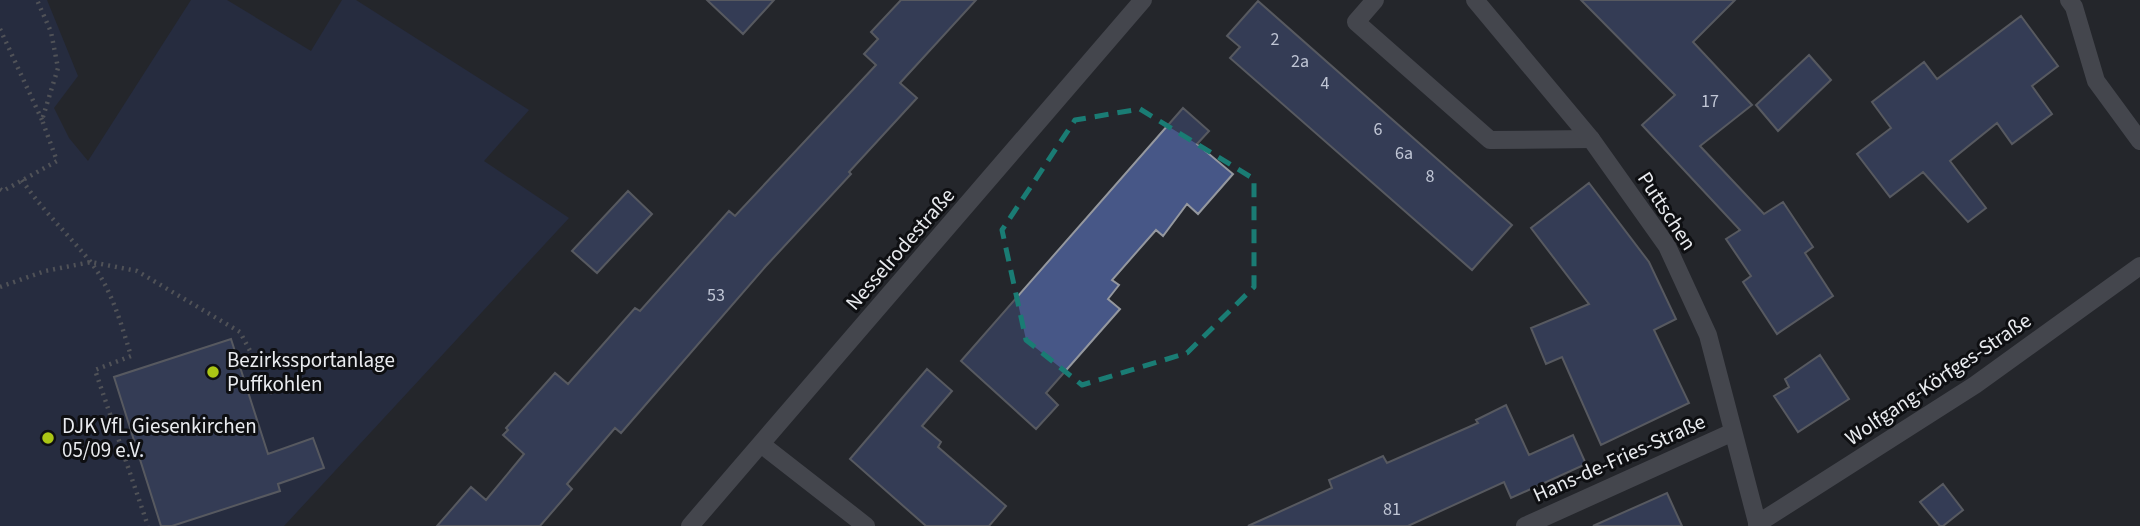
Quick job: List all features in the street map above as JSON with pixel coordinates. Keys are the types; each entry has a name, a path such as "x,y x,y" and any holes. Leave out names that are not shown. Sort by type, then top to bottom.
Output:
{"street":[{"name":"Nesselrodestraße","path":"690,526 1143,0"},
{"path":"1375,0 1356,22 1490,140 1591,139"},
{"name":"Puttschen","path":"1475,0 1591,139 1667,246 1708,335 1757,525"},
{"path":"2069,0 2074,7 2096,82 2140,141"},
{"name":"Wolfgang-Körfges-Straße","path":"1757,525 1975,385 2140,266"},
{"name":"Hans-de-Fries-Straße","path":"1525,526 1733,432"},
{"path":"761,444 866,526"}],"path":[{"path":"37,0 51,32 58,68 42,120"},
{"path":"0,29 42,120 57,161 1,192"},
{"path":"22,180 38,205 91,262 116,309 131,356 95,370 148,526"},
{"path":"0,287 46,271 91,262 137,271 240,332 273,394"}],"highlighted area":[{"path":"1140,109 1254,179 1254,287 1187,353 1082,385 1026,340 1002,230 1075,120"}],"shaded area":[{"name":"Bezirkssportanlage Puffkohlen","path":"0,0 47,0 78,76 54,108 69,138 88,161 191,0 227,0 311,51 342,0 356,0 529,110 484,161 569,218 284,526 0,526"}],"building":[{"path":"707,0 774,0 743,34"},
{"path":"901,0 976,0 900,83 917,98 849,172 851,174 765,267 621,433 615,428 567,484 572,489 540,526 437,526 471,487 486,500 524,454 503,435 508,430 506,428 555,373 568,384 635,308 640,311 729,211 735,216 876,65 864,54 878,39 871,32"},
{"path":"1581,0 1735,0 1693,42 1752,105 1700,146 1764,214 1783,202 1813,247 1805,253 1833,296 1777,334 1743,282 1751,276 1726,239 1740,230 1642,125 1675,95"},
{"path":"1258,1 1512,225 1472,270 1230,58 1240,47 1227,36"},
{"path":"2021,16 2058,66 2032,86 2052,114 2012,144 1997,123 1950,161 1986,208 1968,222 1923,172 1890,197 1857,154 1891,128 1872,102 1924,62 1937,79"},
{"path":"1809,55 1831,80 1778,131 1756,105"},
{"path":"1183,108 1209,131 1197,144 1233,174 1198,214 1187,204 1163,236 1156,230 1112,280 1119,285 1108,299 1120,309 1046,393 1058,405 1036,429 961,361"},
{"path":"1589,183 1649,262 1676,319 1654,330 1689,403 1601,445 1562,357 1546,364 1531,328 1589,304 1531,228"},
{"path":"628,191 652,214 597,273 572,251"},
{"path":"231,339 268,454 313,438 324,468 278,484 280,491 172,526 161,526 114,377"},
{"path":"1820,355 1849,399 1798,432 1774,396 1789,387 1785,379"},
{"path":"927,369 952,391 922,426 941,442 938,447 1006,506 989,526 926,526 850,459"},
{"path":"1506,405 1529,455 1573,435 1586,464 1511,498 1504,482 1408,526 1248,526 1332,488 1329,480 1383,456 1387,463 1478,423 1476,420"},
{"path":"1943,484 1963,510 1940,526 1920,502"},
{"path":"1667,493 1682,526 1593,526"}],"place":[{"name":"Bezirkssportanlage Puffkohlen","path":"213,372"},
{"name":"DJK VfL Giesenkirchen 05/09 e.V.","path":"48,438"}]}
